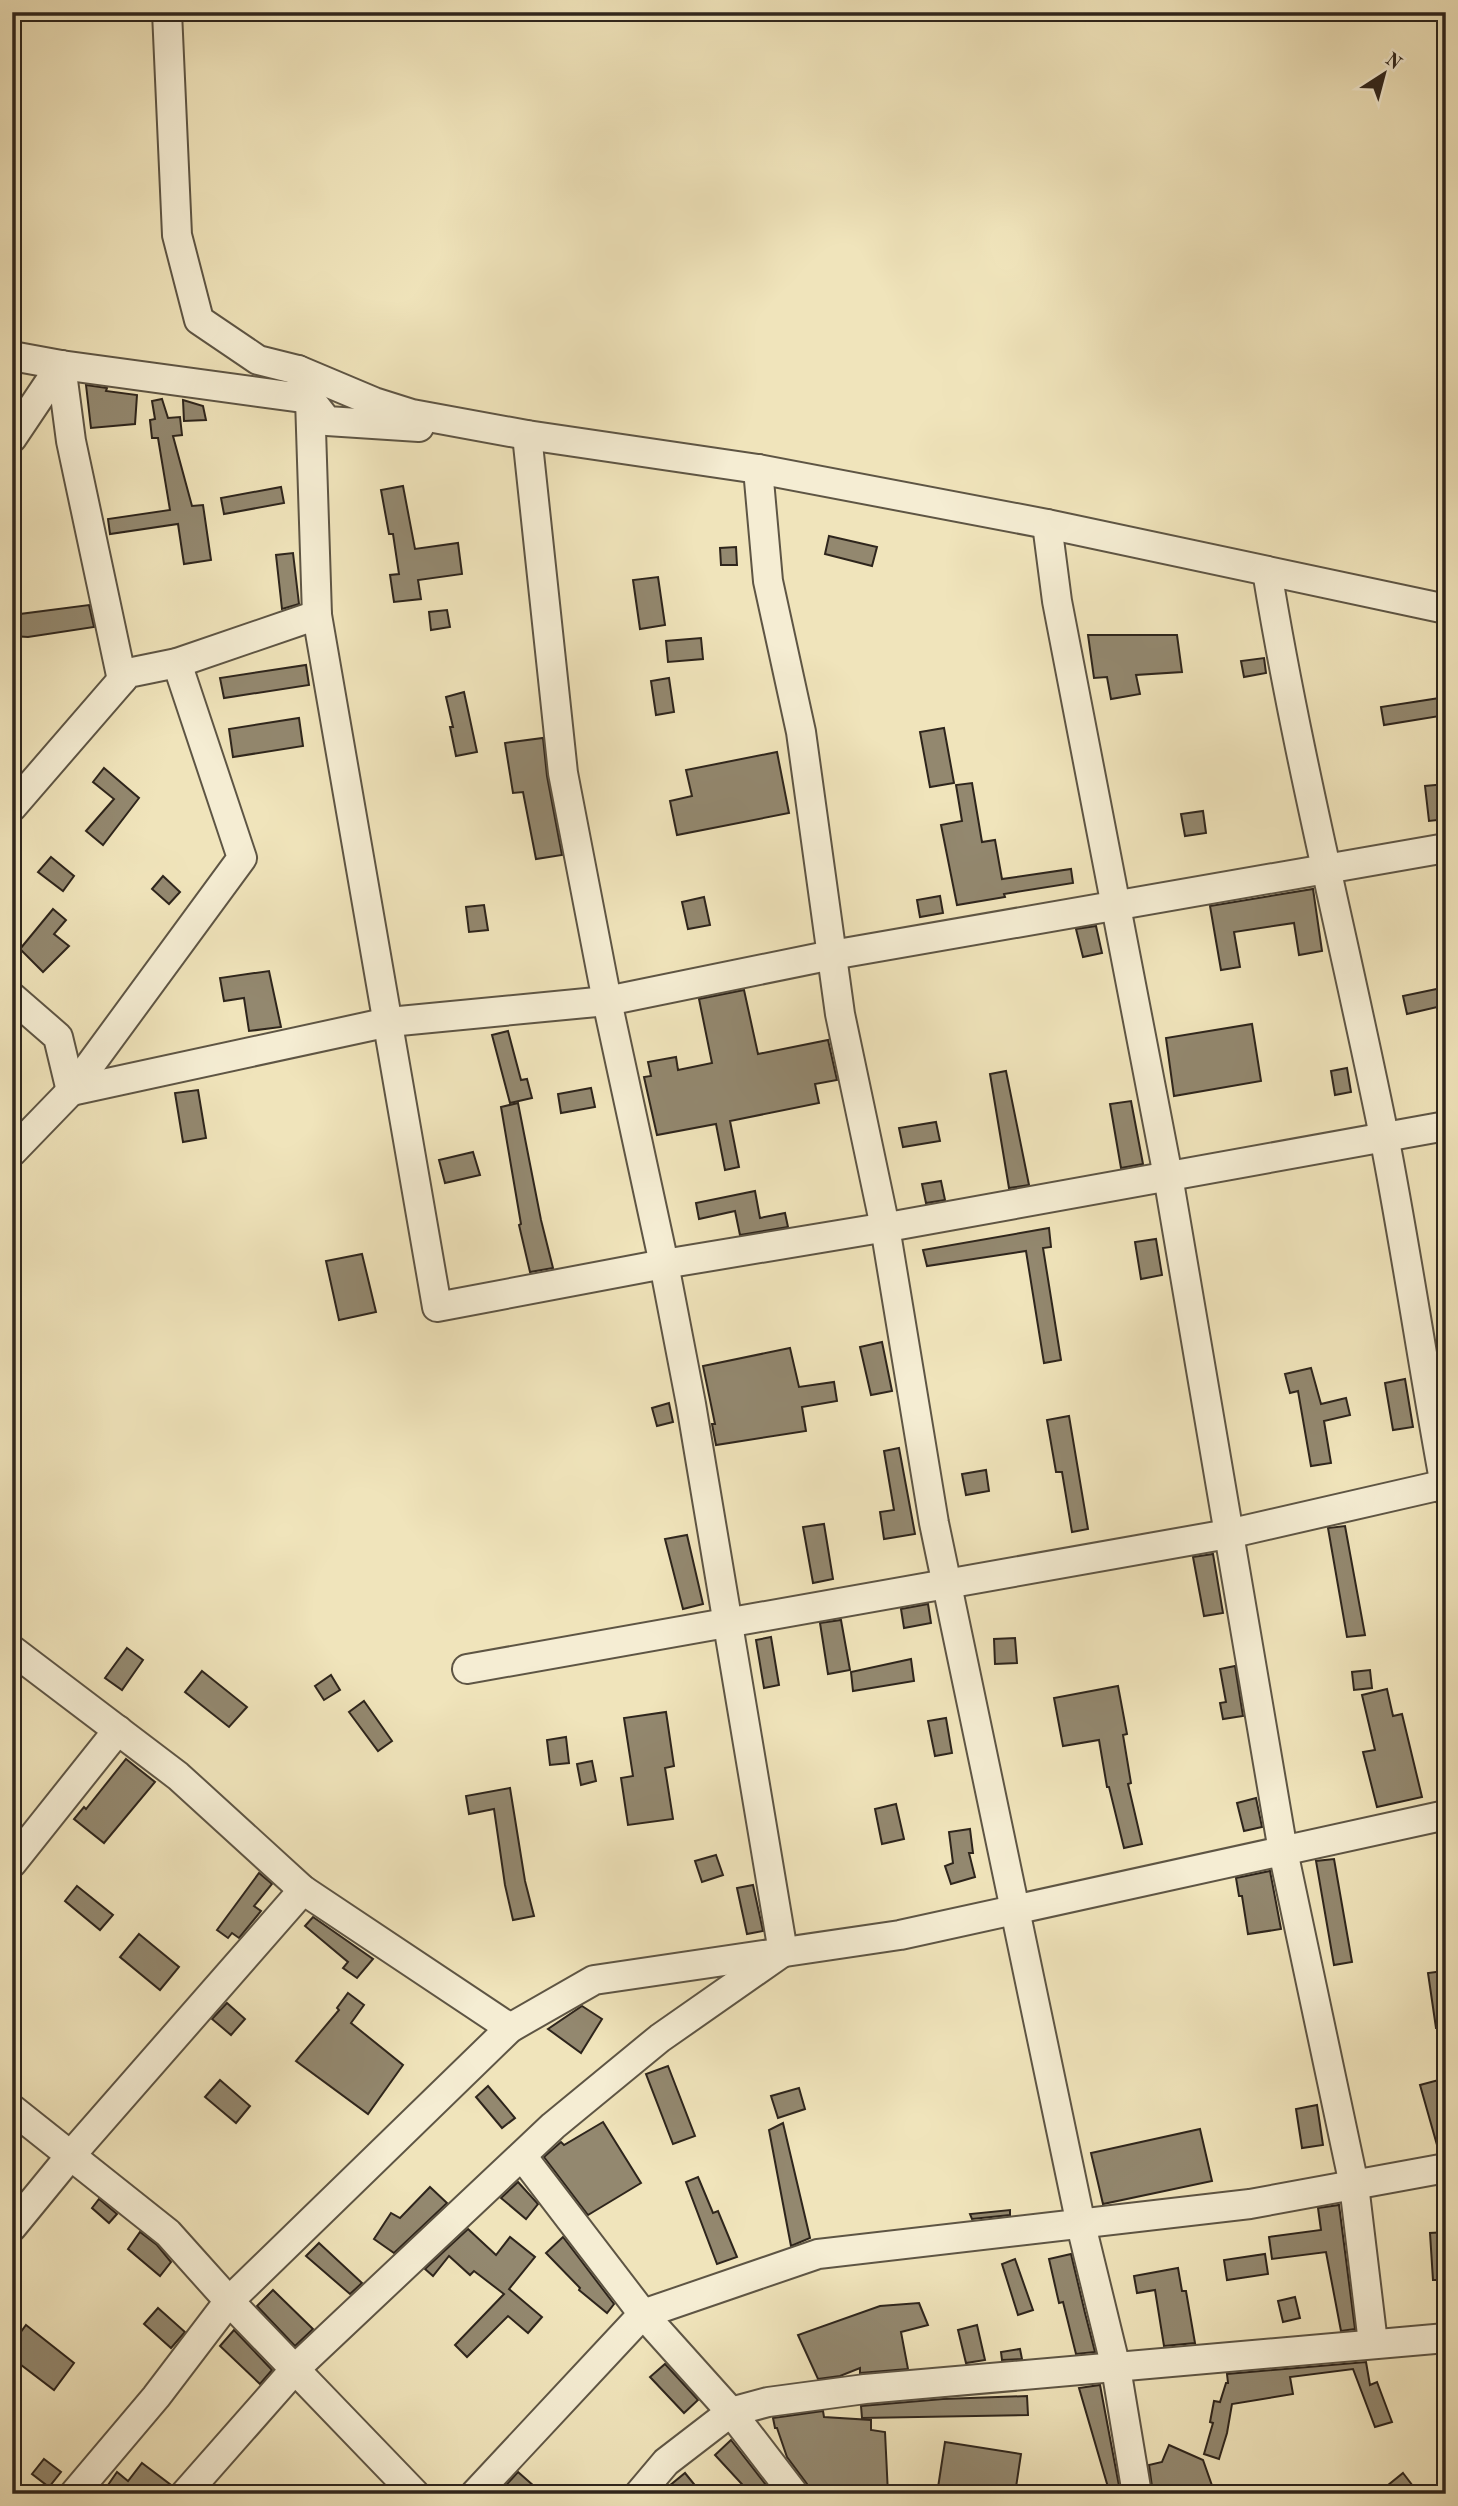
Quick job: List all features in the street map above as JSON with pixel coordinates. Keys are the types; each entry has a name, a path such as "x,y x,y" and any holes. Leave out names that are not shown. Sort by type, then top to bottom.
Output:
{"street":[{"path":"167,12 177,235 200,320 258,360 298,370 374,402 412,414 527,435 758,470 1047,523 1446,609"},
{"path":"12,356 310,399"},
{"path":"12,439 61,365"},
{"path":"61,365 71,442 122,680"},
{"path":"298,370 310,399 327,421 527,435"},
{"path":"310,399 317,615 437,1307 664,1264 1446,1126"},
{"path":"527,435 562,773 607,1001 664,1264 783,1952"},
{"path":"758,470 768,581 802,732 840,1013 885,1227 934,1523 1081,2225 1116,2368 1137,2494"},
{"path":"1047,523 1057,601 1168,1176 1283,1851 1354,2185 1373,2343"},
{"path":"467,1669 1228,1534 1445,1486 1384,1137 1278,640 1267,571"},
{"path":"12,807 128,673 177,663 317,615"},
{"path":"12,1152 71,1091 242,858 177,663"},
{"path":"71,1091 389,1022 607,1001 832,955 1446,848"},
{"path":"12,997 58,1037 71,1091"},
{"path":"12,1650 178,1776 303,1890 510,2028"},
{"path":"12,1863 118,1730"},
{"path":"74,2494 156,2397 229,2301 510,2028 594,1980 900,1935 1446,1815"},
{"path":"12,2227 303,1890"},
{"path":"185,2494 296,2368 553,2126 660,2038 783,1952"},
{"path":"12,2109 167,2233 415,2494"},
{"path":"522,2156 643,2314 731,2412 794,2494"},
{"path":"475,2494 643,2314 818,2254 1250,2204 1446,2168"},
{"path":"639,2494 666,2462 731,2412 768,2402 865,2389 1446,2338"}],"building":[{"path":"86,385 137,395 135,424 91,428"},
{"path":"162,399 168,418 180,417 182,435 173,436 192,506 203,505 211,560 184,564 178,524 110,534 108,519 170,510 158,438 152,438 150,420 155,419 152,401"},
{"path":"183,400 203,406 206,420 184,421"},
{"path":"403,486 415,549 458,543 462,574 418,580 421,599 394,602 390,575 399,574 393,534 389,534 381,490"},
{"path":"281,487 284,503 224,514 221,498"},
{"path":"829,536 877,547 872,566 825,554"},
{"path":"736,547 737,565 721,565 720,548"},
{"path":"293,553 299,604 282,609 276,555"},
{"path":"658,577 665,625 640,629 633,580"},
{"path":"89,605 94,627 28,637 12,636 12,626 20,614"},
{"path":"447,610 450,627 431,630 429,612"},
{"path":"1088,635 1177,635 1182,672 1136,675 1140,694 1111,699 1107,677 1094,678"},
{"path":"701,638 703,659 668,662 666,641"},
{"path":"1264,658 1266,673 1244,677 1241,661"},
{"path":"306,665 309,685 224,698 220,678"},
{"path":"669,678 674,712 656,715 651,681"},
{"path":"464,692 477,752 456,756 446,697"},
{"path":"1446,697 1446,715 1384,725 1381,707"},
{"path":"299,718 303,746 233,757 229,729"},
{"path":"944,728 954,783 930,787 920,732"},
{"path":"543,738 547,776 562,855 536,859 523,792 513,793 505,743"},
{"path":"777,752 789,813 677,835 670,801 692,796 686,770"},
{"path":"104,768 139,798 103,845 86,831 114,799 93,782"},
{"path":"972,783 982,842 995,840 1002,879 1071,869 1073,883 957,905 941,825 962,821 956,785"},
{"path":"1446,784 1446,819 1429,821 1425,786"},
{"path":"1203,811 1206,833 1185,836 1181,814"},
{"path":"51,857 74,876 63,891 38,872"},
{"path":"163,876 180,892 169,904 152,889"},
{"path":"1313,889 1322,951 1299,955 1294,923 1234,932 1240,967 1221,970 1210,906"},
{"path":"940,896 943,913 920,917 917,900"},
{"path":"704,897 710,925 688,929 682,902"},
{"path":"484,905 488,930 469,932 466,907"},
{"path":"53,909 66,920 54,934 69,946 43,972 20,949"},
{"path":"1096,926 1102,953 1083,957 1076,929"},
{"path":"269,971 281,1027 249,1031 244,998 224,1001 220,978"},
{"path":"1446,987 1446,1005 1407,1014 1403,996"},
{"path":"744,990 758,1054 828,1040 837,1080 815,1084 819,1103 730,1121 739,1167 725,1170 716,1124 657,1135 644,1077 651,1076 648,1062 676,1057 678,1070 712,1063 699,999"},
{"path":"1252,1024 1261,1081 1174,1096 1166,1038"},
{"path":"508,1031 521,1080 527,1079 532,1098 510,1103 492,1035"},
{"path":"1347,1068 1351,1092 1335,1095 1331,1071"},
{"path":"1006,1071 1029,1185 1009,1188 990,1074"},
{"path":"591,1088 595,1107 561,1113 558,1094"},
{"path":"198,1090 206,1138 183,1142 175,1093"},
{"path":"1131,1101 1143,1164 1121,1168 1110,1104"},
{"path":"518,1103 553,1268 530,1272 519,1225 521,1224 501,1107"},
{"path":"936,1122 940,1141 903,1147 899,1128"},
{"path":"473,1152 480,1175 445,1183 439,1160"},
{"path":"941,1181 945,1200 926,1203 922,1184"},
{"path":"755,1191 760,1218 785,1213 788,1227 740,1235 735,1211 699,1219 696,1203"},
{"path":"1049,1228 1051,1247 1043,1248 1061,1360 1044,1363 1026,1251 927,1266 923,1250"},
{"path":"1156,1239 1162,1275 1141,1279 1135,1242"},
{"path":"362,1254 376,1312 339,1320 326,1261"},
{"path":"882,1342 892,1391 871,1395 860,1347"},
{"path":"790,1348 799,1387 834,1382 837,1401 802,1407 806,1431 716,1445 712,1424 715,1424 703,1366"},
{"path":"1311,1368 1321,1404 1346,1398 1350,1415 1324,1421 1331,1463 1311,1466 1298,1391 1290,1393 1285,1374"},
{"path":"1405,1379 1413,1427 1393,1430 1385,1383"},
{"path":"669,1403 673,1422 657,1426 652,1408"},
{"path":"1069,1416 1088,1529 1072,1532 1062,1472 1056,1472 1047,1420"},
{"path":"899,1448 915,1534 884,1539 880,1512 894,1510 884,1451"},
{"path":"986,1470 989,1491 966,1495 962,1474"},
{"path":"824,1524 833,1579 813,1583 803,1527"},
{"path":"1345,1526 1365,1635 1347,1637 1328,1528"},
{"path":"687,1535 703,1604 683,1609 665,1539"},
{"path":"1213,1554 1223,1613 1204,1616 1193,1557"},
{"path":"928,1604 931,1623 904,1628 901,1609"},
{"path":"841,1620 850,1670 828,1674 820,1623"},
{"path":"771,1637 779,1685 764,1688 756,1640"},
{"path":"1015,1638 1017,1663 995,1664 994,1639"},
{"path":"127,1648 143,1660 122,1690 105,1678"},
{"path":"911,1659 914,1681 853,1691 851,1672"},
{"path":"1235,1666 1243,1716 1223,1719 1220,1703 1226,1702 1220,1669"},
{"path":"1370,1670 1372,1688 1354,1690 1352,1672"},
{"path":"202,1671 247,1707 229,1727 185,1692"},
{"path":"331,1675 340,1690 324,1700 315,1686"},
{"path":"1118,1686 1127,1734 1123,1735 1131,1783 1128,1784 1142,1844 1124,1848 1107,1787 1099,1740 1063,1746 1054,1698"},
{"path":"1387,1689 1393,1716 1402,1714 1422,1797 1377,1807 1363,1752 1375,1750 1362,1695"},
{"path":"364,1701 392,1741 378,1751 349,1712"},
{"path":"666,1712 674,1766 665,1768 673,1819 628,1825 621,1778 633,1776 624,1718"},
{"path":"946,1718 952,1753 935,1756 928,1721"},
{"path":"566,1737 569,1763 550,1765 547,1740"},
{"path":"126,1759 155,1782 104,1843 74,1819 84,1807 86,1809"},
{"path":"592,1761 596,1781 581,1785 577,1764"},
{"path":"510,1788 525,1881 534,1916 513,1920 494,1809 469,1814 466,1796"},
{"path":"1256,1798 1262,1827 1244,1831 1237,1803"},
{"path":"896,1804 904,1839 882,1844 875,1809"},
{"path":"970,1829 973,1853 969,1853 975,1877 951,1884 945,1866 953,1863 949,1832"},
{"path":"716,1855 723,1875 702,1882 695,1861"},
{"path":"1334,1859 1352,1962 1334,1965 1316,1861"},
{"path":"1270,1871 1281,1929 1248,1934 1236,1878"},
{"path":"259,1873 272,1884 254,1906 261,1911 239,1938 232,1933 228,1938 217,1930"},
{"path":"753,1885 763,1931 747,1934 737,1888"},
{"path":"77,1886 113,1915 100,1930 65,1901"},
{"path":"313,1917 373,1959 357,1978 343,1968 348,1962 305,1926"},
{"path":"139,1934 179,1967 160,1990 120,1957"},
{"path":"1444,1971 1446,2028 1436,2028 1428,1973"},
{"path":"348,1993 364,2005 351,2023 403,2065 368,2114 296,2061 339,2010 337,2008"},
{"path":"227,2003 245,2019 231,2035 212,2019"},
{"path":"582,2006 602,2019 581,2053 548,2029"},
{"path":"668,2066 695,2136 673,2144 646,2074"},
{"path":"1446,2078 1446,2152 1439,2152 1420,2085"},
{"path":"220,2080 250,2106 236,2123 205,2097"},
{"path":"488,2086 515,2118 502,2128 476,2097"},
{"path":"799,2088 805,2109 778,2118 771,2096"},
{"path":"1317,2105 1323,2145 1302,2148 1296,2109"},
{"path":"603,2122 641,2183 588,2215 544,2157 561,2142 564,2145"},
{"path":"783,2123 810,2238 791,2246 769,2130"},
{"path":"1200,2129 1212,2181 1103,2204 1091,2153"},
{"path":"698,2177 713,2213 718,2211 737,2257 717,2264 686,2182"},
{"path":"518,2182 538,2204 526,2219 501,2198"},
{"path":"430,2187 447,2203 394,2253 374,2239 391,2213 400,2218"},
{"path":"99,2199 117,2214 109,2223 92,2208"},
{"path":"1339,2205 1355,2329 1341,2331 1326,2252 1272,2259 1269,2237 1321,2230 1318,2208"},
{"path":"1010,2210 1010,2215 972,2219 970,2214"},
{"path":"468,2229 496,2255 510,2237 535,2257 509,2289 542,2317 528,2333 508,2316 467,2357 455,2345 504,2294 474,2271 470,2275 449,2256 433,2276 425,2269"},
{"path":"140,2232 157,2245 171,2262 160,2276 128,2249"},
{"path":"1446,2232 1446,2280 1433,2280 1430,2233"},
{"path":"563,2237 614,2304 607,2313 579,2290 546,2253"},
{"path":"319,2243 362,2283 350,2294 306,2256"},
{"path":"1071,2254 1095,2352 1076,2354 1063,2302 1059,2303 1049,2259"},
{"path":"1265,2254 1268,2274 1227,2280 1224,2260"},
{"path":"1015,2259 1033,2310 1018,2315 1002,2264"},
{"path":"1178,2268 1182,2291 1186,2291 1195,2343 1164,2346 1155,2290 1137,2293 1134,2276"},
{"path":"273,2290 313,2329 295,2346 257,2306"},
{"path":"1295,2297 1300,2318 1283,2322 1278,2301"},
{"path":"919,2303 928,2325 901,2332 908,2369 860,2373 860,2368 840,2376 818,2379 798,2335 880,2306"},
{"path":"158,2308 185,2332 171,2348 144,2324"},
{"path":"26,2325 74,2363 54,2390 12,2358 12,2344"},
{"path":"977,2325 985,2360 966,2363 958,2330"},
{"path":"234,2330 272,2370 260,2384 220,2346"},
{"path":"1020,2349 1022,2359 1002,2360 1001,2352"},
{"path":"1366,2362 1370,2385 1377,2382 1392,2422 1375,2427 1353,2369 1290,2377 1293,2394 1232,2404 1219,2459 1204,2454 1213,2423 1210,2422 1214,2401 1220,2402 1228,2383 1227,2374"},
{"path":"665,2364 698,2400 684,2413 650,2377"},
{"path":"1100,2385 1120,2491 1110,2494 1079,2388"},
{"path":"1027,2396 1028,2415 862,2418 861,2406"},
{"path":"823,2411 824,2417 871,2420 871,2430 885,2432 888,2494 810,2494 807,2484 787,2457 773,2418"},
{"path":"731,2440 773,2494 751,2494 715,2455"},
{"path":"945,2442 1021,2454 1015,2494 937,2494"},
{"path":"1169,2445 1203,2460 1215,2494 1153,2494 1149,2465 1162,2462"},
{"path":"44,2459 61,2472 49,2487 32,2474"},
{"path":"142,2463 171,2485 169,2494 118,2494 108,2485 117,2472 128,2481"},
{"path":"518,2472 543,2494 498,2494"},
{"path":"685,2473 702,2494 661,2494 663,2491"},
{"path":"1403,2473 1419,2494 1377,2494"}]}
